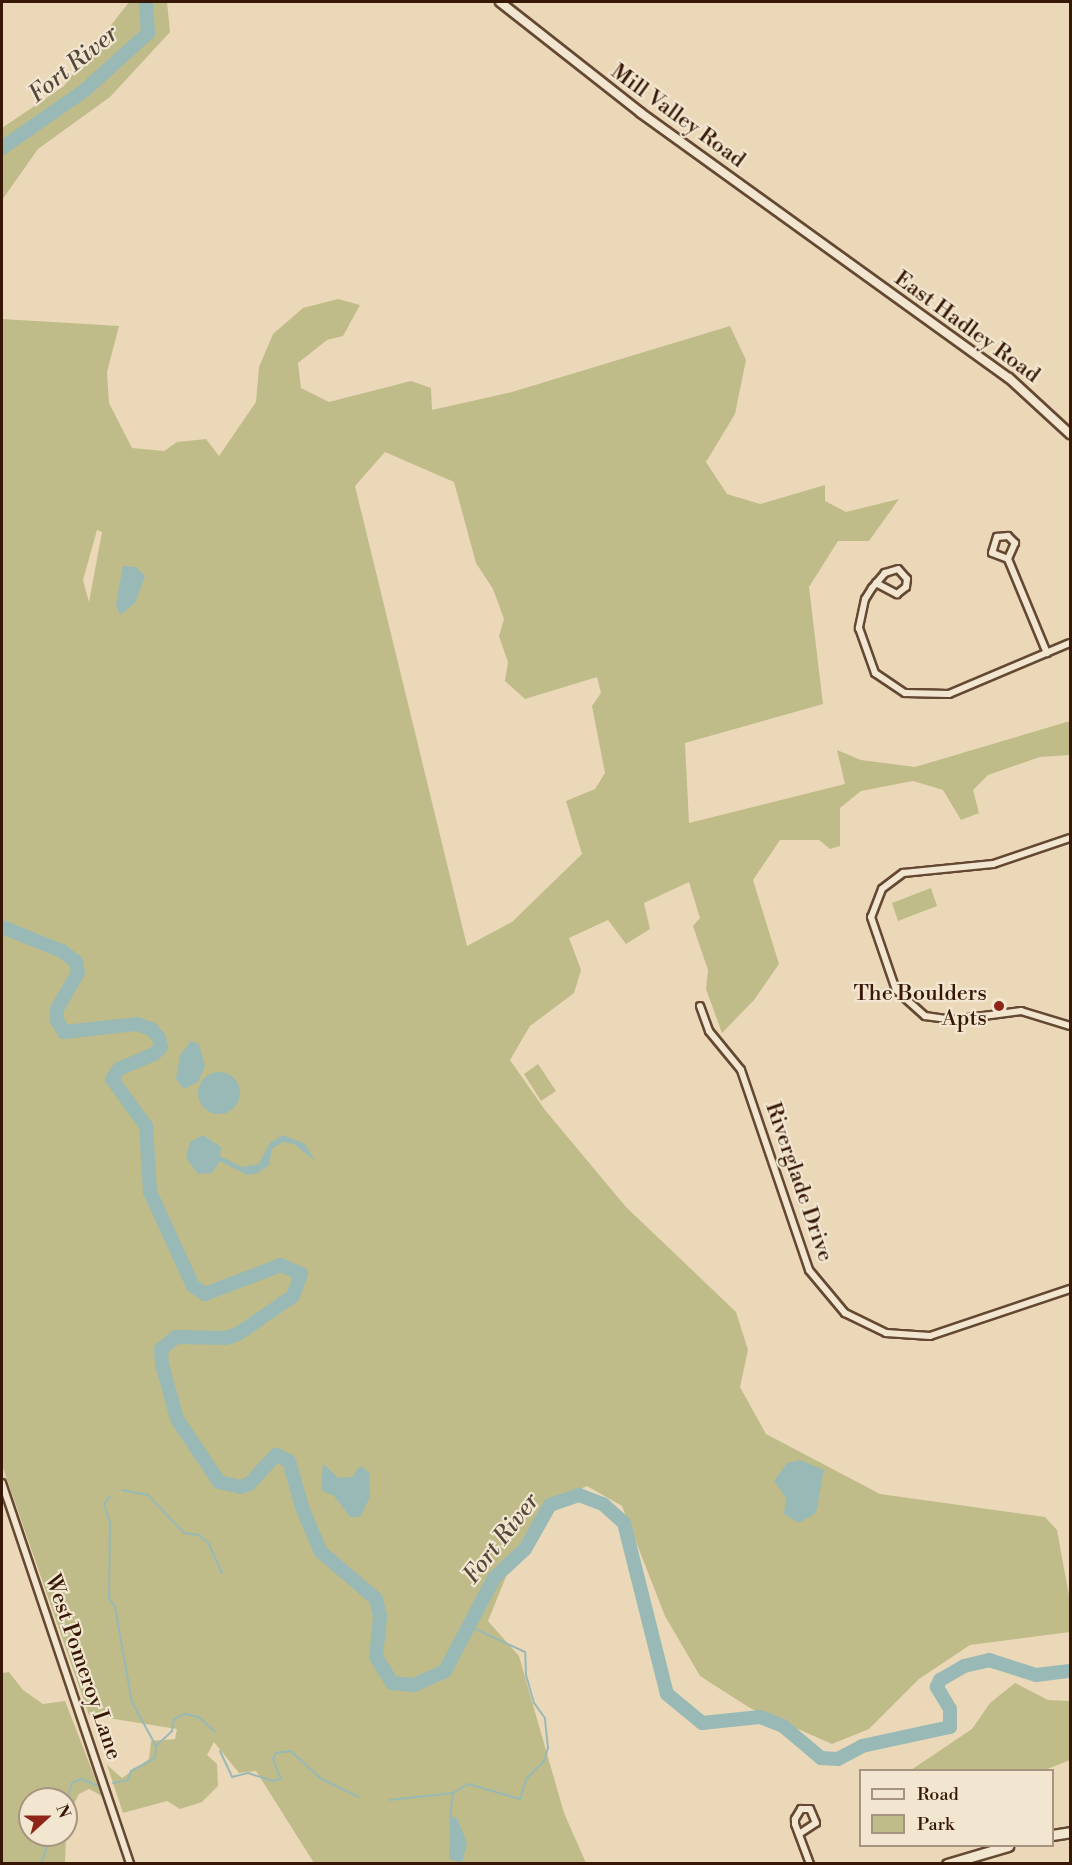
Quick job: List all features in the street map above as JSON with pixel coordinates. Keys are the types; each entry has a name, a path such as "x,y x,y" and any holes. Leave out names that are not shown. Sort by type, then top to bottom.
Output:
{"main road":[{"path":"1054,1836 1071,1832"},
{"path":"947,1863 1001,1847"}],"street":[{"name":"Mill Valley Road","path":"500,2 838,256"},
{"name":"East Hadley Road","path":"838,256 1009,378 1071,434"},
{"path":"1008,559 992,553 997,537 1008,536 1015,543 1008,559 1047,653"},
{"path":"876,583 895,595 907,582 903,573 894,569 876,583 862,608 861,639 875,673 899,692 921,697 949,694 1071,643"},
{"path":"1071,838 993,864 910,871 882,889 872,914 876,943 898,995 925,1016 953,1020 1021,1011 1071,1026"},
{"name":"Riverglade Drive","path":"700,1006 709,1030 741,1070 809,1270 845,1313 880,1332 930,1336 1071,1288"},
{"name":"West Pomeroy Lane","path":"2,1483 130,1863"},
{"path":"800,1834 810,1863"}],"green space":[{"path":"129,2 167,2 170,32 110,97 38,149 2,200 2,128 64,86"},
{"path":"338,299 360,305 343,336 327,340 298,363 301,388 329,402 411,381 431,388 432,410 512,392 730,326 746,360 735,414 706,462 727,494 760,504 825,485 825,501 846,512 899,499 869,541 838,541 809,587 823,704 685,743 689,823 845,784 837,750 861,760 915,767 1070,721 1070,755 1040,757 988,775 973,790 979,813 961,820 943,790 913,781 861,791 840,808 840,846 830,849 819,840 780,840 753,880 779,964 754,1000 722,1033 706,989 708,970 693,926 700,918 689,882 644,903 650,929 626,944 608,920 569,938 581,970 574,993 530,1026 510,1060 545,1110 626,1207 736,1312 748,1350 740,1387 766,1434 880,1494 1045,1517 1057,1530 1070,1601 1070,1632 970,1645 919,1679 869,1729 832,1744 750,1708 700,1676 665,1616 622,1506 587,1486 543,1505 518,1547 488,1621 519,1656 564,1813 586,1863 314,1863 256,1771 239,1773 214,1742 207,1755 217,1764 218,1786 202,1802 180,1809 167,1801 123,1813 107,1765 122,1778 149,1759 151,1741 175,1739 177,1729 89,1715 2,1465 2,319 119,326 107,372 109,403 132,448 164,451 177,442 206,439 219,456 256,402 259,367 273,334 303,308","holes":["385,452 454,482 476,563 493,589 504,619 499,636 508,662 505,681 525,699 597,677 601,693 592,706 605,773 595,789 566,801 582,854 512,922 467,946 355,486","97,530 102,532 89,602 83,580"]},
{"path":"931,888 937,906 898,921 892,903"},
{"path":"538,1064 556,1091 541,1101 524,1074"},
{"path":"9,1672 23,1690 43,1704 65,1701 102,1796 89,1789 78,1796 78,1787 18,1787 18,1847 66,1847 65,1863 2,1863 2,1673"},
{"path":"1015,1683 1048,1700 1070,1701 1070,1760 1048,1769 912,1769 972,1729 990,1703"}],"water":[{"path":"123,566 136,567 145,576 135,603 120,615 116,604"},
{"path":"191,1041 199,1044 205,1067 198,1082 184,1089 176,1079 180,1055"},
{"path":"219,1072 234,1078 240,1093 234,1108 219,1114 204,1108 198,1093 204,1078"},
{"path":"203,1135 221,1147 220,1156 242,1167 259,1164 270,1143 283,1135 305,1144 315,1161 294,1144 283,1142 272,1149 269,1165 258,1173 247,1175 220,1161 212,1173 198,1174 186,1158 190,1142"},
{"path":"800,1460 824,1470 816,1513 799,1523 784,1514 786,1498 774,1481 787,1463"},
{"path":"323,1463 338,1478 352,1477 360,1466 369,1472 370,1497 360,1517 350,1517 334,1496 321,1490"},
{"path":"450,1816 457,1818 467,1843 462,1863 449,1859"}],"waterway":[{"name":"Fort River","path":"2,148 85,90 148,33 146,2"},
{"name":"Fort River","path":"2,927 62,951 76,962 78,973 57,1009 57,1020 64,1032 136,1024 151,1029 159,1038 161,1047 154,1054 119,1069 112,1079 146,1126 150,1192 193,1286 205,1294 281,1265 301,1274 293,1296 238,1334 226,1338 176,1337 161,1349 162,1364 177,1419 219,1482 240,1487 249,1484 276,1455 289,1461 303,1510 321,1552 376,1599 380,1617 376,1657 392,1683 414,1685 445,1671 494,1578 525,1549 550,1505 579,1495 603,1504 624,1523 667,1694 702,1723 760,1717 783,1726 821,1758 838,1759 862,1746 950,1727 950,1709 937,1687 940,1680 964,1666 989,1660 1036,1675 1070,1671"},
{"path":"122,1490 148,1495 184,1533 199,1535 209,1544 222,1573"},
{"path":"110,1496 104,1504 110,1523 109,1598 115,1607 132,1702 156,1746"},
{"path":"450,1817 453,1793 468,1784 520,1799 527,1778 544,1761 548,1748 545,1718 534,1703 526,1675 525,1652 469,1626"},
{"path":"113,1783 128,1780 131,1771 155,1758 156,1746 172,1731 174,1719 185,1714 199,1717 215,1732"},
{"path":"220,1751 232,1777 248,1773 272,1781 281,1779 273,1759 276,1753 291,1751 320,1778 359,1797"},
{"path":"71,1787 72,1783 81,1779 98,1786"},
{"path":"390,1800 453,1793"},
{"path":"41,1864 47,1847"}],"place":[{"name":"The Boulders Apts","path":"999,1006"}]}
